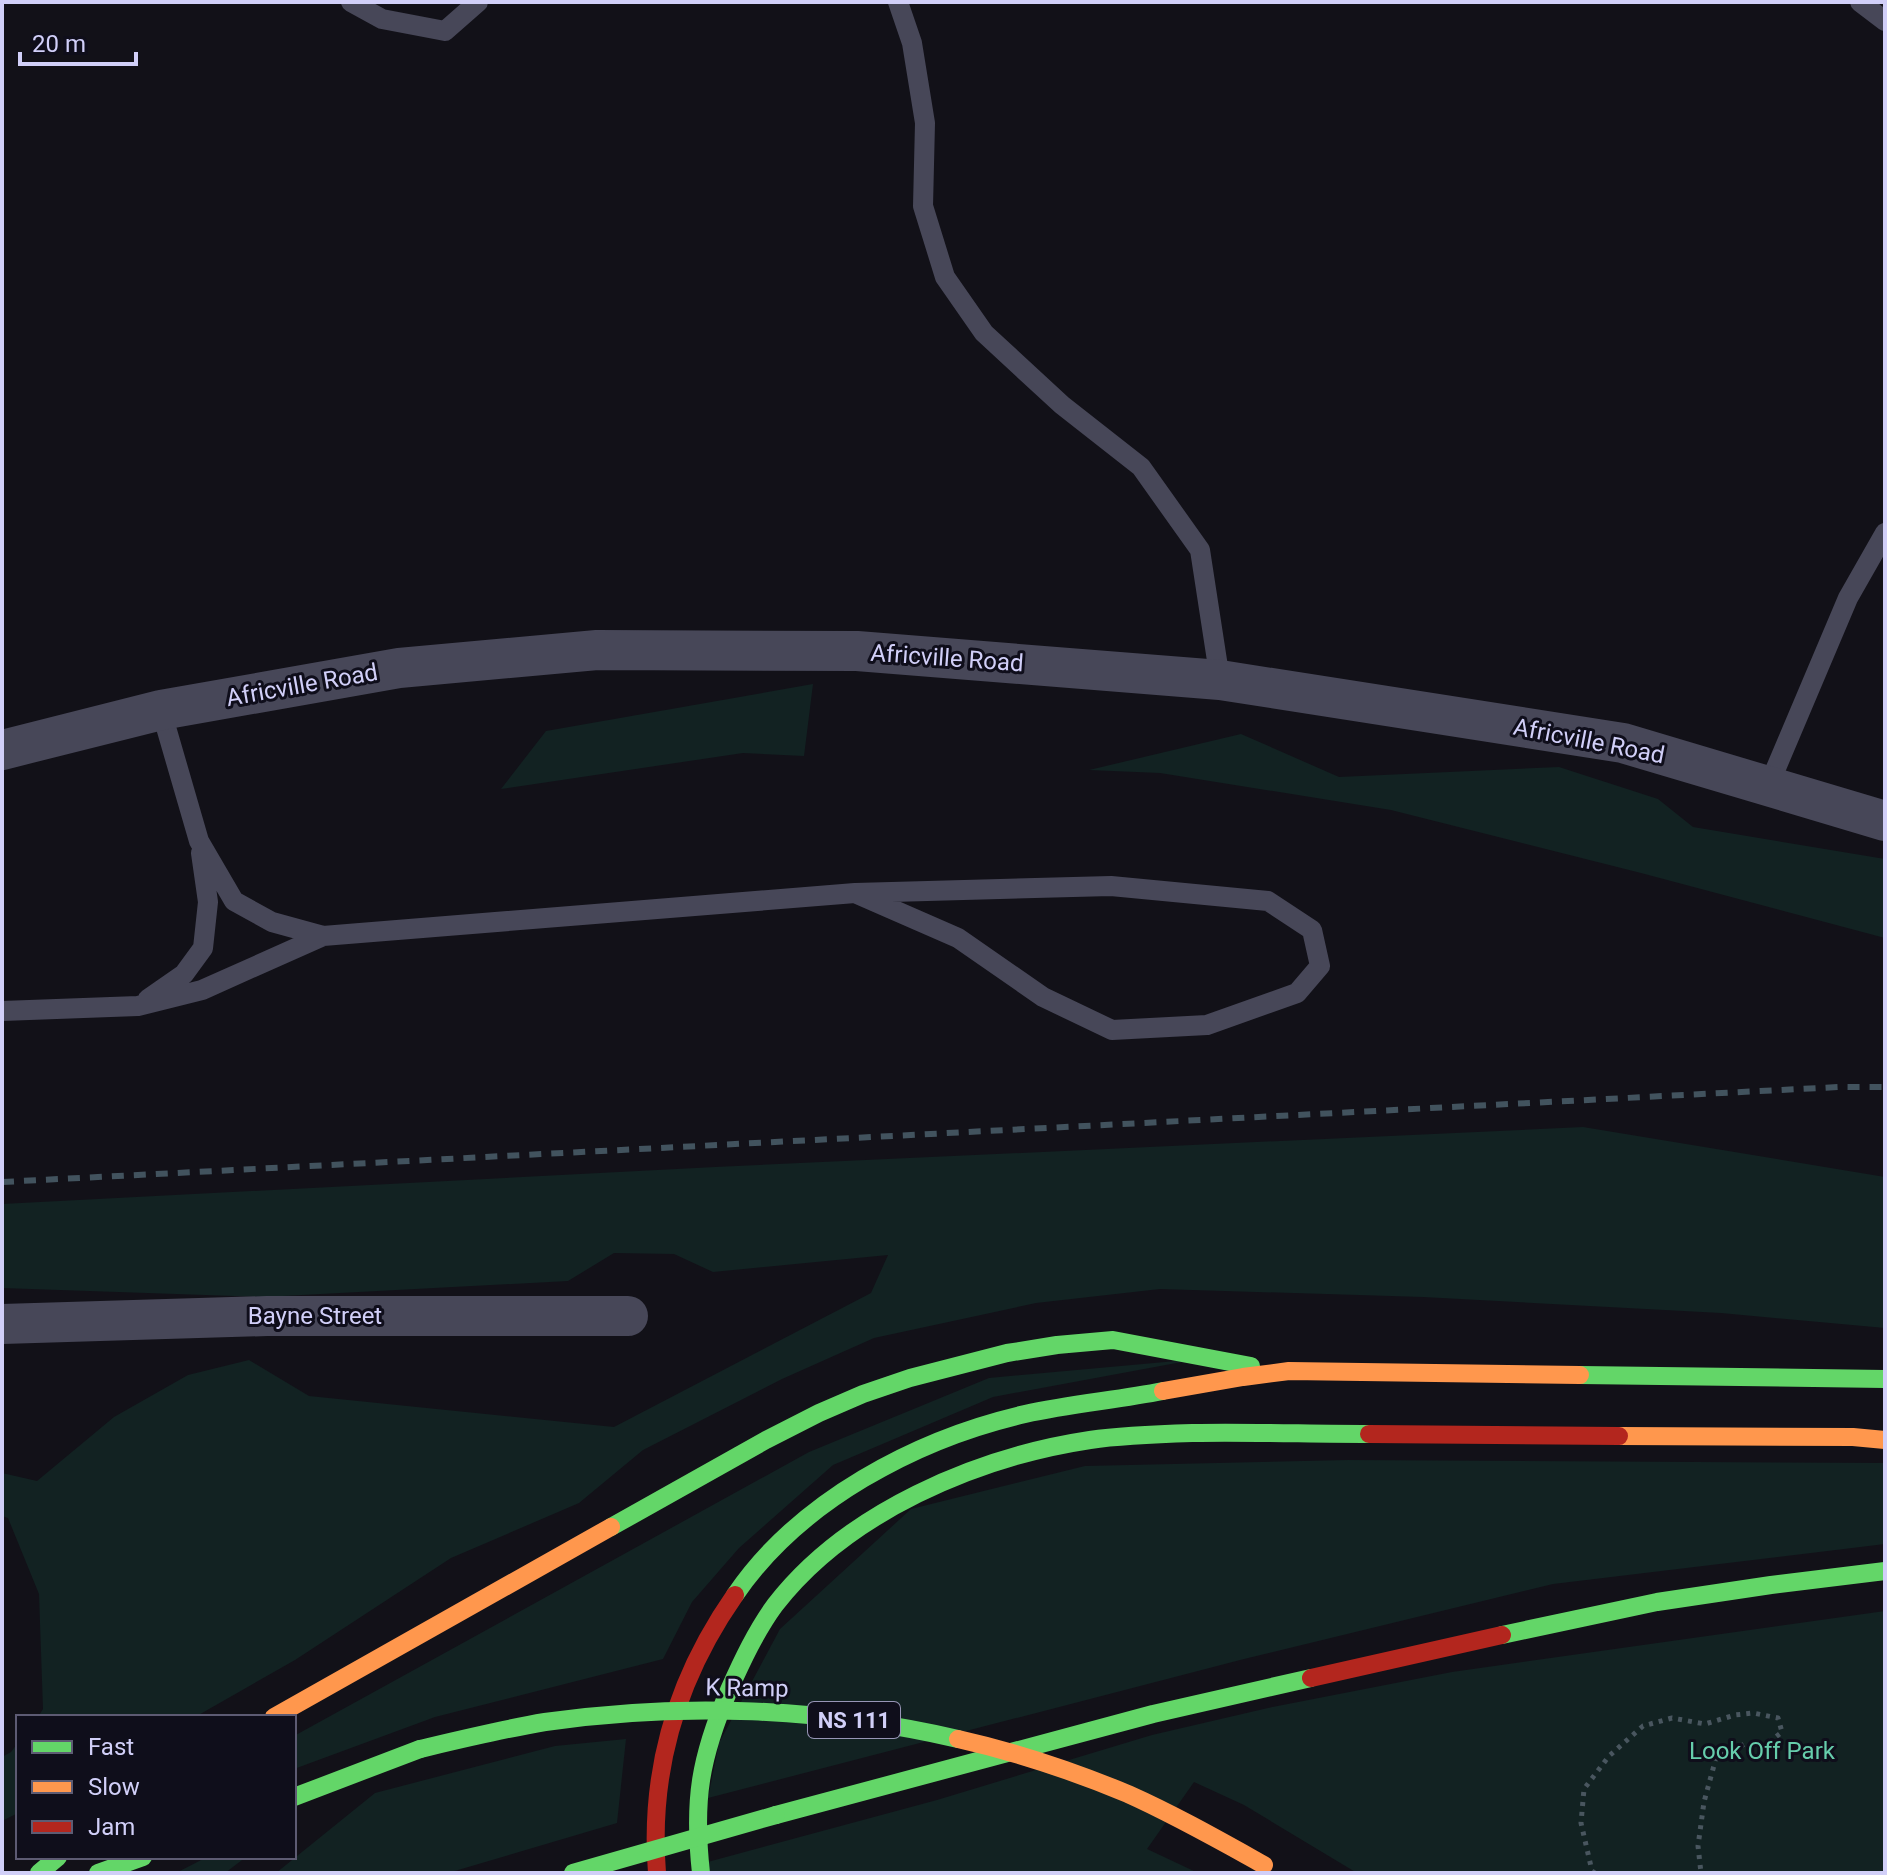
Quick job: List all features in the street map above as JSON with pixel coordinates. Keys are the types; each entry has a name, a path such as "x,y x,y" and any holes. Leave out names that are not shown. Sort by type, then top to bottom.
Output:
{"highway":[{"path":"278,1715 766,1440 830,1408 910,1378 1007,1353 1113,1340 1281,1372 1885,1379"},
{"path":"657,1873 654,1851 666,1747 699,1651 748,1575 781,1541 817,1511 894,1461 968,1430 1047,1409 1281,1372"},
{"path":"701,1873 698,1796 706,1750 738,1669 781,1599 822,1557 878,1515 935,1486 984,1466 1053,1446 1127,1435 1853,1437 1885,1440"},
{"path":"573,1873 1153,1714 1657,1602 1885,1571"},
{"name":"K Ramp","path":"296,1796 420,1749 559,1721 663,1711 769,1711 873,1722 976,1743 1028,1758 1125,1793 1270,1869"},
{"path":"39,1873 56,1859"},
{"path":"98,1873 137,1859"}],"street":[{"name":"Africville Road","path":"2,750 161,710 399,668 597,650 857,651 1220,680 1623,743 1885,821"},
{"name":"Bayne Street","path":"2,1324 267,1316 628,1316"}],"lane":[{"path":"351,2 382,19 445,31 478,2"},
{"path":"898,2 912,43 925,123 923,206 945,277 984,333 1062,405 1141,467 1200,550 1220,680"},
{"path":"1860,2 1885,21"},
{"path":"1768,787 1848,598 1885,533"},
{"path":"138,1006 184,974 203,948 208,902 199,841 161,710"},
{"path":"199,841 234,901 272,922 323,936"},
{"path":"2,1011 138,1006 202,990 323,936 855,893 1111,886 1268,901 1312,930 1320,966 1297,993 1207,1025 1112,1030 1043,997 958,938 855,893"}],"path":[{"path":"1595,1873 1581,1823 1584,1789 1609,1756 1643,1726 1672,1718 1705,1724 1753,1713 1778,1718 1782,1732 1764,1746 1745,1744 1716,1758 1704,1802 1698,1846 1701,1873"}],"green space":[{"path":"813,684 804,756 743,753 501,789 546,731"},
{"path":"1241,734 1339,777 1559,767 1658,799 1693,827 1885,859 1885,938 1391,810 1160,773 1089,770"},
{"path":"1583,1127 1885,1177 1885,1328 1721,1313 1423,1297 1160,1289 1036,1303 874,1338 782,1379 643,1450 579,1503 451,1558 295,1660 199,1715 39,1715 43,1709 39,1594 8,1518 2,1516 2,1473 37,1481 114,1417 188,1375 249,1360 309,1396 614,1427 871,1293 888,1255 713,1272 674,1254 614,1253 568,1281 264,1297 2,1288 2,1204"},
{"path":"1198,1359 993,1397 833,1465 739,1548 692,1602 663,1659 435,1717 296,1768 296,1735 809,1452 989,1378"},
{"path":"1348,1460 1885,1463 1885,1544 1553,1584 1244,1659 708,1798 719,1743 780,1629 911,1509 1085,1466"},
{"name":"Look Off Park","path":"1885,1611 1885,1873 1357,1873 1244,1805 1194,1782 1147,1849 1198,1873 706,1873 704,1863 937,1800 1152,1735 1268,1708 1452,1672"},
{"path":"626,1739 617,1823 448,1873 276,1873 375,1793 555,1746"},
{"path":"16,1746 16,1814 2,1821 2,1757"},
{"path":"203,1859 243,1859 225,1873 176,1873"}],"railway":[{"path":"2,1182 1885,1087"}],"traffic: fast":[{"path":"611,1527 819,1413 910,1378 1007,1353 1113,1340 1251,1366"},
{"path":"1580,1375 1885,1379"},
{"path":"735,1595 761,1561 792,1531 826,1503 902,1457 984,1425 1025,1414 1163,1391"},
{"path":"701,1873 698,1823 705,1759 719,1714 744,1657 775,1605 805,1572 839,1542 877,1516 960,1475 1047,1448 1090,1440 1193,1433 1369,1434"},
{"path":"1502,1635 1657,1602 1885,1571"},
{"path":"776,1815 1153,1714 1311,1678"},
{"path":"420,1749 545,1722 701,1710 856,1720 958,1739"},
{"path":"296,1796 420,1749"},
{"path":"573,1873 776,1815"},
{"path":"39,1873 56,1859"},
{"path":"98,1873 137,1859"}],"traffic: slow":[{"path":"1163,1391 1289,1371 1580,1375"},
{"path":"1619,1436 1853,1437 1885,1440"},
{"path":"278,1715 611,1527"},
{"path":"958,1739 1044,1763 1128,1794 1264,1865"}],"traffic: jam":[{"path":"1369,1434 1619,1436"},
{"path":"657,1873 658,1798 671,1727 697,1659 735,1595"},
{"path":"1311,1678 1502,1635"}]}
